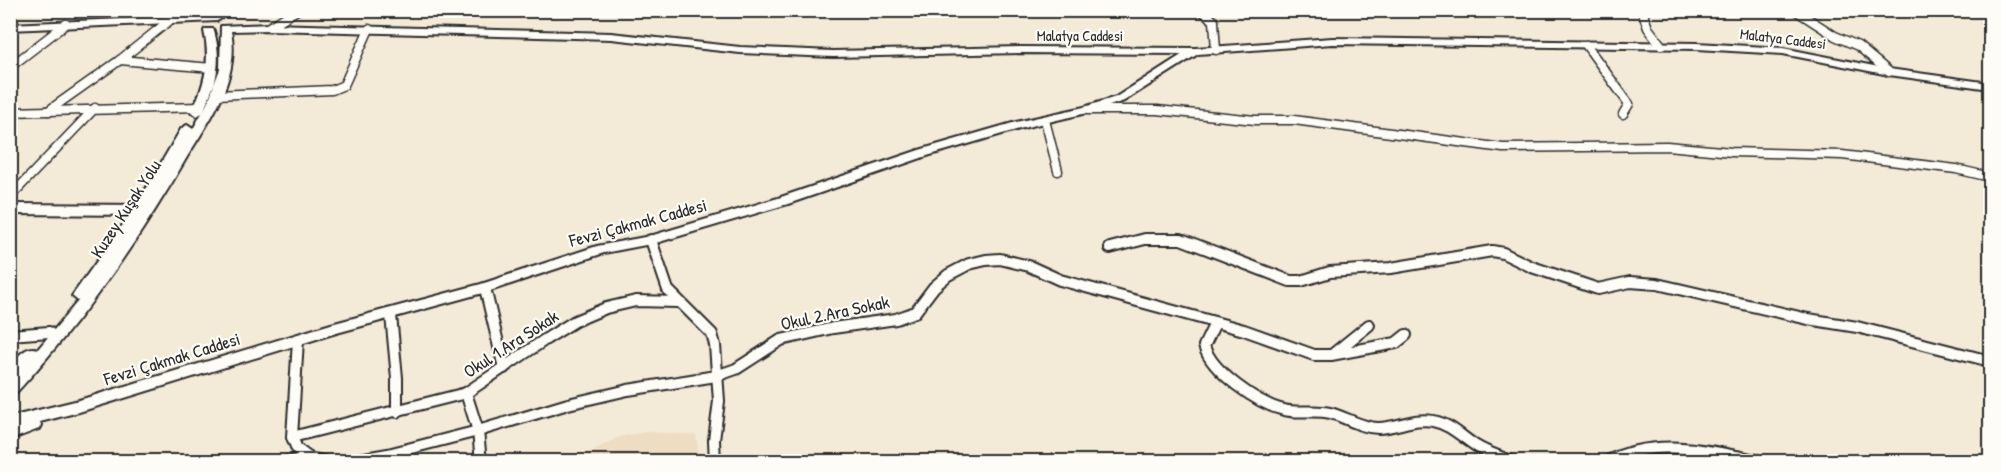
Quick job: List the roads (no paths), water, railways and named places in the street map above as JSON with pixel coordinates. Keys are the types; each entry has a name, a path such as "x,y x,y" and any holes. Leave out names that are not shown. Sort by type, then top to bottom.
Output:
{"street":[{"path":"227,45 247,33 269,27 297,10"},
{"path":"1201,10 1214,21 1216,50"},
{"path":"1642,10 1648,28 1661,45"},
{"path":"1795,10 1835,36 1858,46 1889,72"},
{"path":"204,25 222,16"},
{"path":"10,27 169,21 204,25 222,16"},
{"name":"Malatya Caddesi","path":"222,16 269,27 611,36 740,50 833,54 1032,50 1196,51 1332,41 1661,45 1772,49 1889,72 1990,86"},
{"name":"Kuzey Kuşak Yolu","path":"10,389 50,345 102,281 216,95 226,66 227,45 222,16"},
{"path":"48,111 120,60 169,21"},
{"path":"10,67 66,24"},
{"name":"Kuzey Kuşak Yolu","path":"10,375 50,332 146,211 204,100 212,68 213,44 204,25"},
{"path":"216,95 332,90 340,87 344,85 369,29"},
{"path":"1586,45 1629,104 1623,114"},
{"name":"Fevzi Çakmak Caddesi","path":"79,406 331,329 391,315 485,288 602,249 651,240 823,189 923,153 1020,125 1087,110 1120,99 1196,51"},
{"path":"120,60 212,68"},
{"path":"10,112 200,107"},
{"path":"10,197 95,108"},
{"path":"1087,110 1157,110 1255,120 1294,120 1468,144 1526,149 1667,146 1732,152 1842,155 1956,169 1990,177"},
{"path":"1045,120 1058,171"},
{"path":"10,209 146,211"},
{"path":"1110,248 1143,237 1164,236 1181,239 1290,281 1301,281 1330,272 1391,268 1492,251 1503,253 1532,267 1598,289 1630,282 1668,286 1808,319 1857,327 1990,361"},
{"path":"651,240 668,290 712,334 715,345 718,401 714,440 715,462"},
{"name":"Okul 2.Ara Sokak","path":"342,462 388,454 478,431 568,404 628,390 716,376 736,369 782,340 823,330 906,316 915,312 934,287 948,275 969,264 986,260 1000,259 1029,266 1060,280 1113,292 1244,330 1314,355 1331,355 1396,343 1406,335"},
{"path":"485,288 504,368"},
{"name":"Okul 1.Ara Sokak","path":"292,437 466,393 484,384 504,368 572,324 611,307 637,301 678,302"},
{"path":"391,315 397,378 397,411"},
{"path":"1215,323 1204,346 1208,357 1246,390 1271,406 1287,411 1318,410 1332,413 1356,425 1368,427 1381,428 1418,419 1442,423 1486,451 1514,462"},
{"path":"1331,355 1368,325"},
{"path":"10,335 50,332"},
{"path":"298,340 292,437 297,449 309,458"},
{"path":"466,393 478,431 481,462"},
{"path":"10,423 79,406"},
{"path":"10,434 79,406"},
{"path":"1606,462 1630,450 1684,448 1765,462"},
{"path":"286,462 309,458 327,462"}]}
